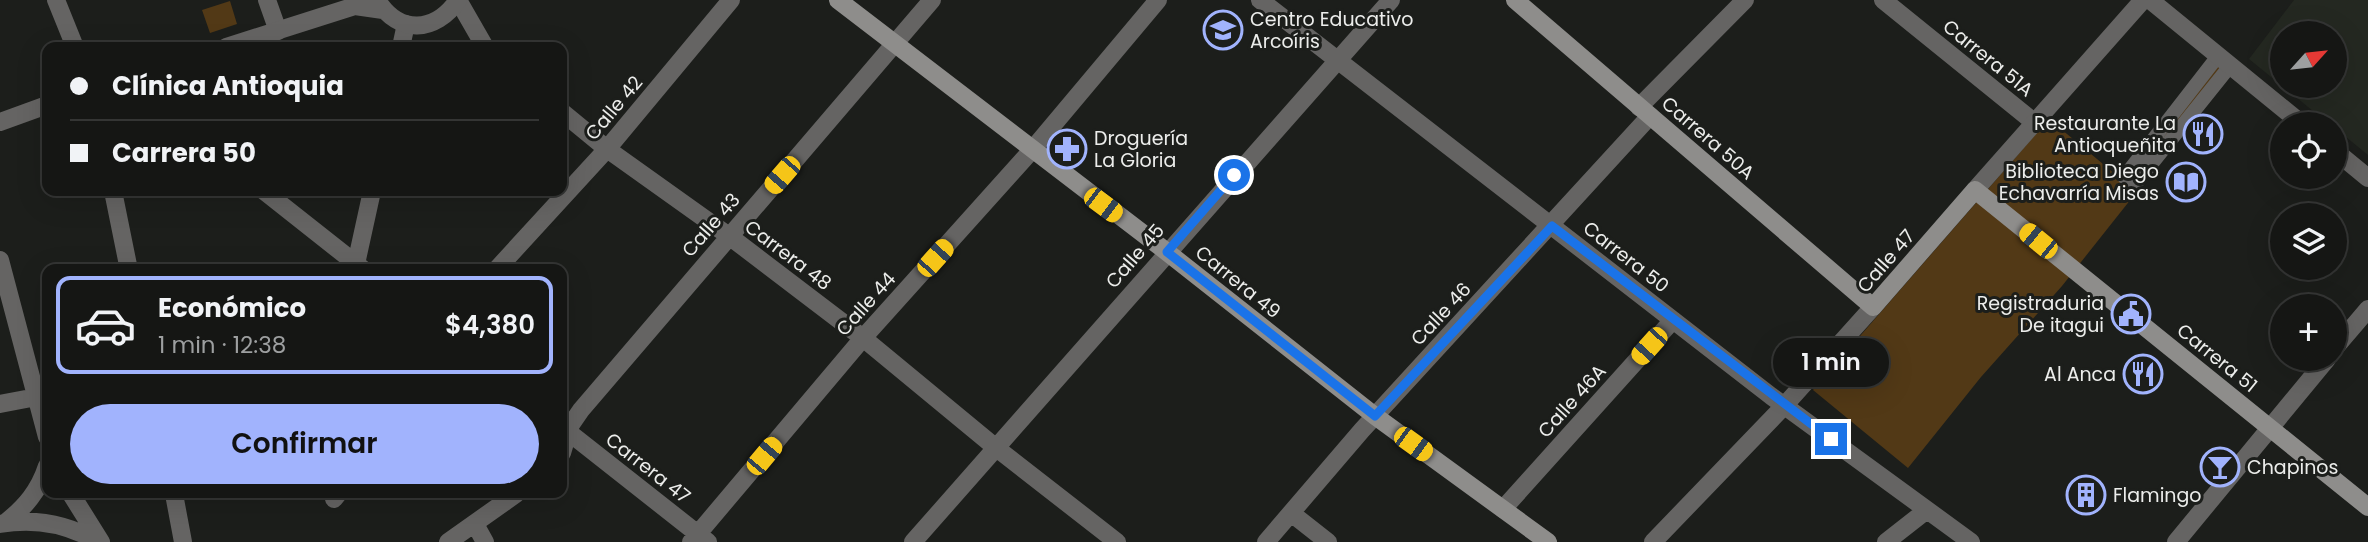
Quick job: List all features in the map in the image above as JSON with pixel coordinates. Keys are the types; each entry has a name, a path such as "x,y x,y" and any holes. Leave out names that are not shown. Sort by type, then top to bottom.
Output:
{"main road":[{"name":"Carrera 49","path":"838,0 1167,252 1375,416 1548,542"},
{"name":"Carrera 50A","path":"1515,0 1873,307"},
{"name":"Calle 47","path":"1873,307 1975,190"},
{"name":"Carrera 51","path":"1975,190 2368,507"}],"street":[{"path":"56,0 73,42"},
{"path":"267,0 278,31"},
{"path":"242,42 358,3 380,5 394,19 422,26 437,22 449,13 458,0 482,42"},
{"name":"Calle 42","path":"567,193 607,149 731,0"},
{"name":"Calle 43","path":"567,428 932,0"},
{"name":"Calle 44","path":"699,539 863,338 1032,150 1158,0"},
{"name":"Carrera 50","path":"1260,0 1784,405 1971,542"},
{"name":"Calle 45","path":"913,542 1391,0"},
{"name":"Calle 46","path":"1266,542 1375,416 1552,226 1645,111 1745,0"},
{"name":"Carrera 51A","path":"1883,0 2035,123"},
{"name":"Calle 47","path":"1975,190 2143,0"},
{"path":"2150,0 2287,112"},
{"path":"402,42 406,24"},
{"path":"2129,182 2224,61"},
{"path":"0,122 42,107"},
{"name":"Carrera 48","path":"567,116 607,149 729,236 863,338 1116,542"},
{"path":"2347,160 2368,177"},
{"path":"114,196 128,264"},
{"path":"270,196 356,264"},
{"path":"360,264 371,196"},
{"name":"Calle 42","path":"502,264 564,196"},
{"path":"0,260 42,396 0,404"},
{"name":"Calle 47","path":"1653,542 1873,307"},
{"path":"2347,334 2368,309"},
{"name":"Calle 46A","path":"1503,509 1673,320"},
{"path":"2176,542 2317,371"},
{"name":"Carrera 47","path":"567,432 699,539"},
{"path":"3,524 32,497 42,476"},
{"path":"73,498 99,542"},
{"path":"175,498 183,542"},
{"path":"448,542 511,498"},
{"path":"1886,542 1927,510"},
{"path":"1291,513 1328,542"},
{"path":"3,524 39,522 56,525 99,542"},
{"path":"475,524 485,542"}],"shaded area":[{"path":"2294,0 2368,0 2368,155 2347,138 2347,112 2314,112 2297,98 2347,98 2347,21 2278,21"},
{"path":"230,1 237,24 210,33 202,10"},
{"path":"2270,31 2270,76 2249,59"},
{"path":"2211,60 2231,73 2062,286 1981,377 1908,468 1813,390 2049,119 2121,179"}],"place":[{"name":"Centro Educativo Arcoíris","path":"1223,30"},
{"name":"Restaurante La Antioqueñita","path":"2203,134"},
{"name":"Droguería La Gloria","path":"1067,149"},
{"name":"Biblioteca Diego Echavarría Misas","path":"2186,182"},
{"name":"Registraduria De itagui","path":"2131,314"},
{"name":"Al Anca","path":"2143,374"},
{"name":"Chapinos","path":"2220,467"},
{"name":"Flamingo","path":"2086,495"}],"route":[{"path":"1234,175 1167,252 1375,416 1552,226 1771,396 1831,439"}]}
